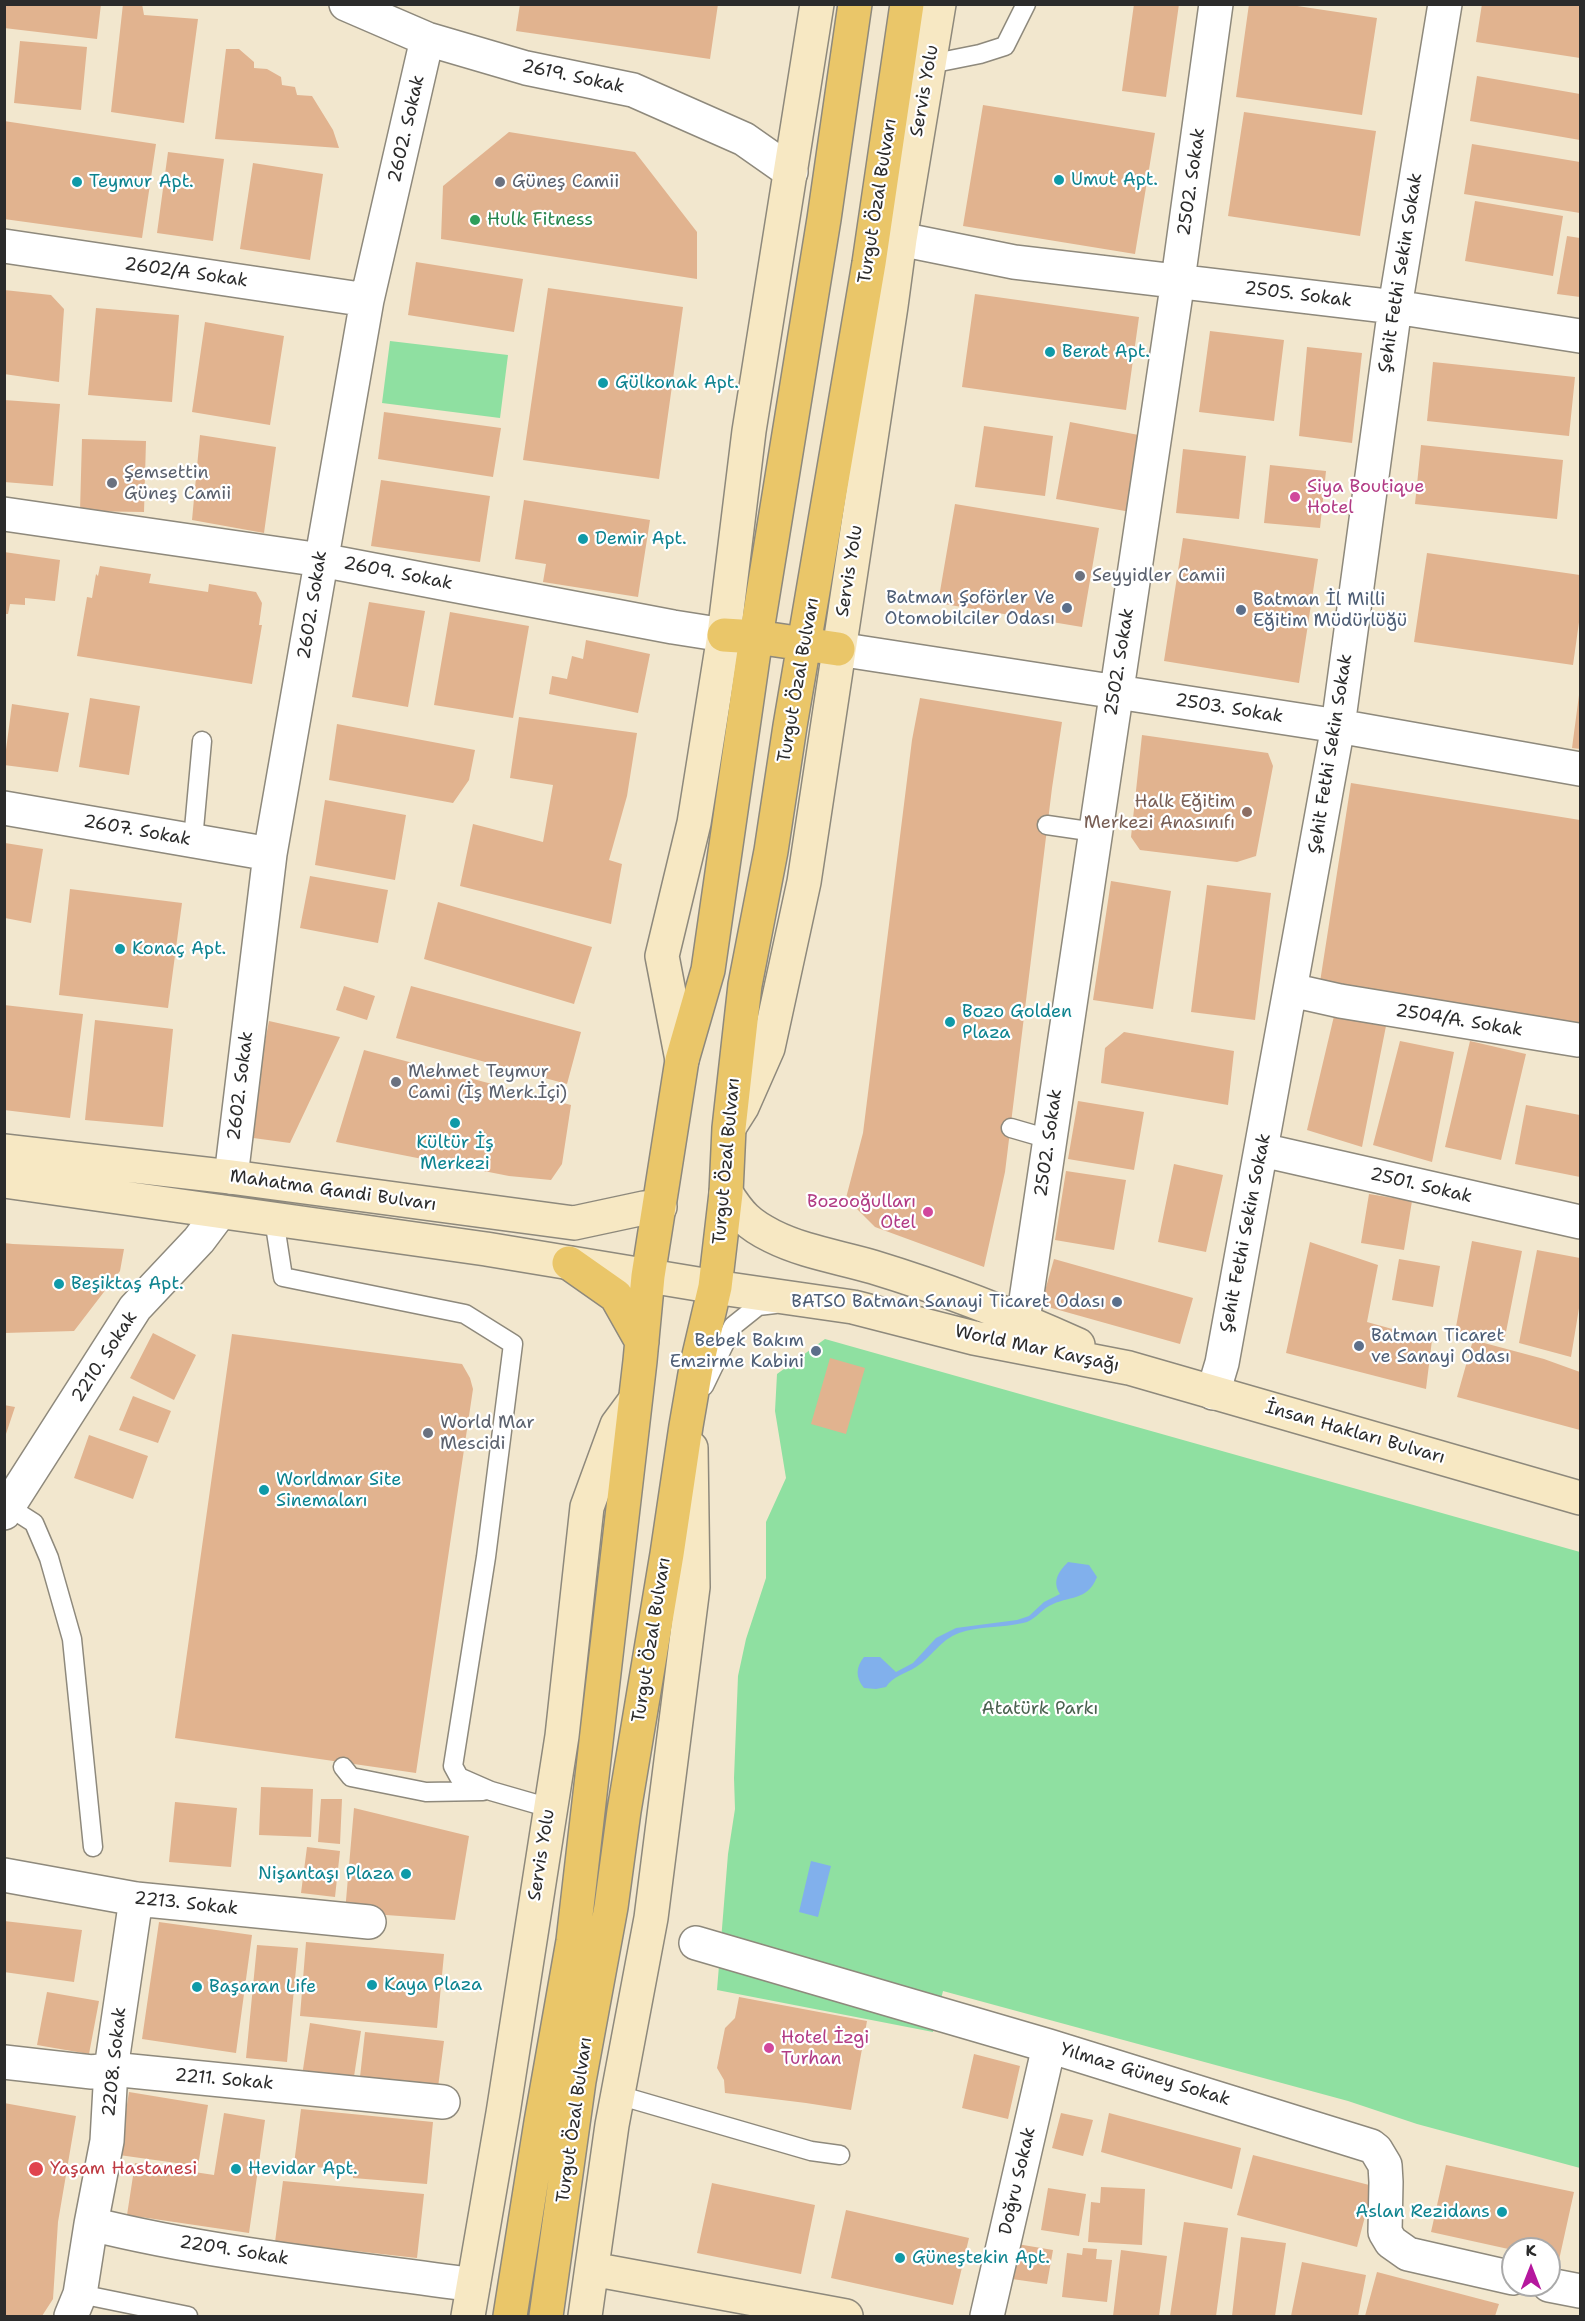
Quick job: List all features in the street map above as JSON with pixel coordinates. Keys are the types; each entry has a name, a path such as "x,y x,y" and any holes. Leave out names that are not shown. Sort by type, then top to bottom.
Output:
{"main road":[{"name":"Turgut Özal Bulvarı","path":"510,2316 573,1941 648,1276 682,1060 708,970 756,637 824,219 855,4"},
{"name":"Turgut Özal Bulvarı","path":"546,2316 579,2081 611,1907 624,1811 686,1426 696,1368 715,1287 745,985 771,851 869,263 907,4"},
{"path":"724,635 805,643 838,649"},
{"path":"569,1263 616,1296 642,1342"}],"street":[{"name":"2619. Sokak","path":"346,4 427,39 526,68 633,90 744,139 791,172"},
{"path":"682,1060 662,956 694,823 724,635 749,432 817,4"},
{"name":"Servis Yolu","path":"729,1128 742,1107 768,1048 804,882 900,239 939,4"},
{"name":"2502. Sokak","path":"1023,1320 1178,280 1215,4"},
{"name":"Şehit Fethi Sekin Sokak","path":"1213,1393 1222,1363 1262,1150 1338,726 1395,307 1445,4"},
{"name":"2602. Sokak","path":"231,1177 270,854 367,300 427,39"},
{"name":"2505. Sokak","path":"900,239 1014,262 1395,307 1581,336"},
{"name":"2602/A Sokak","path":"4,246 367,300"},
{"name":"2609. Sokak","path":"4,514 321,560 648,623 724,635"},
{"name":"2503. Sokak","path":"838,649 1338,726 1581,769"},
{"name":"2607. Sokak","path":"4,808 270,854"},
{"name":"2504/A. Sokak","path":"1291,990 1340,1001 1578,1040"},
{"name":"2501. Sokak","path":"1262,1150 1581,1222"},
{"name":"Mahatma Gandi Bulvarı","path":"4,1151 231,1177 574,1223 644,1208 660,1207"},
{"name":"Mahatma Gandi Bulvarı","path":"4,1181 486,1249 648,1276"},
{"name":"World Mar Kavşağı","path":"726,1193 740,1216 771,1236 822,1255 871,1267 1023,1320 1129,1368"},
{"name":"2210. Sokak","path":"7,1510 135,1308 199,1240 220,1212"},
{"name":"World Mar Kavşağı","path":"648,1276 854,1307 974,1338 1129,1368"},
{"name":"İnsan Hakları Bulvarı","path":"1129,1368 1581,1498"},
{"name":"Servis Yolu","path":"468,2316 503,2112 562,1736 587,1507 617,1425 634,1402"},
{"path":"585,2316 618,2094 651,1918 693,1587 693,1454 686,1426"},
{"name":"2213. Sokak","path":"4,1875 136,1899 369,1922"},
{"name":"2208. Sokak","path":"91,2224 107,2141 111,2069 136,1899"},
{"name":"Yılmaz Güney Sokak","path":"696,1943 1050,2046 1371,2146 1385,2165 1385,2232 1391,2242 1408,2254 1501,2275"},
{"name":"Doğru Sokak","path":"987,2316 1050,2046"},
{"name":"2211. Sokak","path":"4,2062 92,2072 111,2069 443,2102"},
{"path":"76,2305 91,2224"},
{"name":"2209. Sokak","path":"91,2224 136,2235 473,2285"},
{"path":"592,2269 846,2316"},
{"path":"1561,2287 1581,2291"}],"lane":[{"path":"930,64 980,54 1005,46 1026,4"},
{"path":"193,840 201,741"},
{"path":"1047,825 1095,832"},
{"path":"1011,1128 1050,1138"},
{"path":"274,1219 283,1277 465,1314 513,1344 486,1557 453,1766 459,1777 491,1791 550,1808"},
{"path":"686,1426 733,1326 758,1306 806,1301"},
{"path":"7,1510 34,1523 49,1558 72,1639 93,1847"},
{"path":"343,1767 351,1777 426,1792 491,1791"},
{"path":"618,2094 811,2151 840,2155"},
{"path":"76,2305 188,2316"}],"green space":[{"path":"390,341 508,355 500,418 382,403"},
{"name":"Atatürk Parkı","path":"825,1339 1580,1552 1580,2168 1417,2124 1348,2101 943,1991 933,2032 717,1990 728,1854 735,1809 738,1676 746,1639 766,1578 766,1522 786,1478 775,1411 777,1374"}],"water":[{"path":"1068,1562 1089,1565 1097,1577 1088,1591 1049,1606 1027,1622 974,1629 952,1636 922,1663 896,1678 886,1687 864,1688 861,1684 858,1672 864,1657 880,1657 896,1672 913,1663 936,1638 956,1628 1017,1620 1029,1616 1044,1602 1060,1594 1056,1585 1057,1577"},
{"path":"811,1861 831,1866 818,1917 799,1912"}],"building":[{"path":"4,4 101,4 97,39 4,28"},
{"path":"123,4 142,4 144,15 198,19 184,123 111,112"},
{"path":"520,4 718,4 710,59 516,31"},
{"path":"1134,4 1179,4 1166,97 1122,91"},
{"path":"1249,4 1284,4 1377,18 1362,115 1236,97"},
{"path":"1482,4 1580,4 1580,58 1476,42"},
{"path":"20,41 87,47 81,110 14,103"},
{"path":"226,49 239,49 254,62 254,68 267,69 281,77 282,85 295,87 297,95 312,96 333,130 339,148 215,139"},
{"path":"1477,76 1580,94 1580,140 1470,121"},
{"name":"Umut Apt.","path":"983,105 1155,133 1135,254 963,226"},
{"path":"1244,112 1376,131 1360,236 1228,216"},
{"name":"Teymur Apt.","path":"4,121 156,144 142,238 4,219"},
{"path":"509,132 635,152 697,232 697,279 441,239 443,186"},
{"path":"1472,144 1580,162 1580,213 1464,194"},
{"path":"168,152 224,159 213,241 157,233"},
{"path":"253,163 323,174 310,260 240,249"},
{"path":"1475,201 1563,216 1553,276 1465,261"},
{"path":"1567,236 1580,238 1580,297 1557,294"},
{"path":"416,262 523,279 514,332 408,315"},
{"name":"Gülkonak Apt.","path":"548,288 683,307 659,479 523,460"},
{"path":"4,290 51,295 64,309 59,382 4,374"},
{"name":"Berat Apt.","path":"975,294 1139,317 1126,410 962,387"},
{"path":"96,308 179,315 172,402 88,395"},
{"path":"205,322 284,336 270,425 192,412"},
{"path":"1210,331 1284,340 1274,421 1199,412"},
{"path":"1307,347 1362,353 1352,443 1299,436"},
{"path":"1433,362 1575,377 1569,436 1427,421"},
{"path":"4,400 60,404 53,486 4,482"},
{"path":"384,412 501,428 493,477 378,459"},
{"path":"1070,422 1144,436 1131,512 1056,499"},
{"path":"984,426 1053,436 1045,496 975,487"},
{"path":"200,435 276,447 264,533 192,520"},
{"name":"Şemsettin Güneş Camii","path":"82,439 146,441 144,512 80,511"},
{"path":"1421,445 1563,460 1557,519 1415,504"},
{"path":"1183,449 1246,456 1239,519 1176,513"},
{"name":"Siya Boutique Hotel","path":"1270,465 1326,471 1320,528 1264,523"},
{"path":"381,480 490,496 480,562 371,546"},
{"name":"Demir Apt.","path":"524,500 650,520 638,597 543,582 546,564 515,559"},
{"path":"955,504 1099,528 1082,627 938,603"},
{"name":"Batman İl Milli Eğitim Müdürlüğü","path":"1183,538 1318,559 1299,683 1164,661"},
{"path":"4,552 60,560 55,601 25,598 25,605 10,604 8,614 4,614"},
{"path":"1427,553 1580,575 1580,615 1573,665 1414,642"},
{"path":"100,566 151,574 149,583 208,592 209,584 256,592 262,603 259,625 262,625 252,684 77,656 87,597 92,598 96,574 98,576"},
{"path":"369,602 425,611 408,707 352,697"},
{"path":"450,612 529,626 513,718 434,705"},
{"path":"586,640 650,654 638,713 549,694 552,676 567,679 572,656 583,659"},
{"path":"1580,695 1580,749 1572,748"},
{"path":"90,698 140,706 129,775 79,767"},
{"name":"Bozo Golden Plaza","path":"920,698 1062,722 1005,1172 984,1267 875,1227 846,1198 863,1133 912,740"},
{"path":"12,704 69,713 58,772 4,765"},
{"path":"519,717 637,733 627,796 609,860 622,864 611,924 460,886 473,824 543,842 553,785 510,778"},
{"path":"337,724 475,750 469,780 453,803 329,780"},
{"path":"1142,735 1268,753 1273,766 1256,856 1237,862 1140,850 1131,837"},
{"path":"1351,783 1580,820 1580,1029 1320,982"},
{"path":"325,800 406,815 395,880 315,865"},
{"path":"5,843 43,849 31,923 5,918"},
{"path":"310,876 388,890 378,943 300,928"},
{"path":"1111,881 1171,891 1153,1009 1093,1000"},
{"path":"1207,885 1271,893 1255,1020 1191,1012"},
{"name":"Konaç Apt.","path":"70,889 182,903 168,1008 59,995"},
{"path":"438,902 592,947 574,1004 424,959"},
{"path":"344,986 375,996 367,1020 336,1010"},
{"path":"411,986 581,1032 567,1084 396,1038"},
{"path":"4,1005 83,1014 70,1118 4,1110"},
{"path":"1334,1016 1386,1026 1362,1147 1307,1130"},
{"path":"95,1020 173,1029 163,1127 85,1120"},
{"path":"269,1021 340,1037 290,1143 246,1137"},
{"path":"1124,1032 1234,1051 1228,1105 1101,1083 1105,1048"},
{"path":"1400,1041 1454,1052 1432,1162 1373,1145"},
{"path":"1470,1041 1526,1054 1501,1160 1445,1147"},
{"name":"Kültür İş Merkezi","path":"364,1050 571,1105 562,1164 551,1180 509,1176 336,1142"},
{"path":"1078,1101 1144,1112 1134,1170 1068,1159"},
{"path":"1526,1105 1580,1115 1580,1177 1515,1164"},
{"path":"1174,1164 1223,1175 1206,1252 1158,1242"},
{"path":"1066,1171 1126,1180 1114,1250 1055,1240"},
{"path":"1369,1194 1412,1201 1404,1250 1361,1243"},
{"path":"1472,1241 1522,1251 1504,1342 1455,1332"},
{"name":"Batman Ticaret ve Sanayi Odası","path":"1310,1242 1378,1265 1367,1322 1432,1340 1426,1389 1286,1353"},
{"name":"Beşiktaş Apt.","path":"4,1243 124,1249 120,1271 74,1331 4,1333"},
{"path":"1537,1250 1580,1258 1580,1302 1571,1357 1519,1343"},
{"name":"BATSO Batman Sanayi Ticaret Odası","path":"1054,1259 1193,1298 1180,1344 1041,1305"},
{"path":"1399,1259 1440,1266 1433,1307 1392,1300"},
{"path":"153,1333 196,1355 174,1400 130,1378"},
{"path":"232,1334 462,1364 470,1378 473,1389 416,1773 175,1738"},
{"path":"1473,1340 1544,1359 1580,1372 1580,1430 1457,1397"},
{"path":"830,1358 865,1368 846,1434 811,1424"},
{"path":"133,1396 171,1411 158,1443 119,1430"},
{"path":"4,1405 15,1407 5,1437 4,1437"},
{"path":"89,1435 148,1456 133,1499 74,1478"},
{"path":"261,1787 313,1789 311,1837 259,1835"},
{"path":"321,1799 342,1799 340,1844 318,1842"},
{"path":"175,1802 237,1808 231,1867 169,1862"},
{"name":"Nişantaşı Plaza","path":"354,1808 469,1836 455,1920 345,1912"},
{"path":"307,1847 340,1851 335,1897 301,1893"},
{"path":"4,1921 82,1930 74,1982 4,1972"},
{"name":"Başaran Life","path":"159,1922 252,1935 236,2053 142,2039"},
{"name":"Kaya Plaza","path":"306,1942 444,1954 437,2028 300,2016"},
{"path":"257,1945 298,1948 287,2062 246,2058"},
{"path":"47,1992 99,2001 89,2054 37,2045"},
{"name":"Hotel İzgi Turhan","path":"739,1997 867,2021 851,2110 725,2093 724,2080 717,2068 725,2028 735,2018"},
{"path":"310,2023 361,2031 353,2083 302,2076"},
{"path":"365,2032 444,2041 437,2095 359,2086"},
{"path":"974,2054 1020,2066 1008,2119 962,2108"},
{"path":"129,2092 208,2105 198,2166 119,2155"},
{"name":"Yaşam Hastanesi","path":"4,2103 76,2116 58,2222 53,2299 42,2316 4,2316"},
{"path":"301,2109 433,2122 427,2184 353,2178 353,2172 294,2164"},
{"name":"Hevidar Apt.","path":"224,2113 265,2120 249,2233 127,2215 135,2163 214,2175"},
{"path":"1061,2113 1093,2120 1083,2156 1052,2148"},
{"path":"1109,2113 1241,2148 1232,2189 1101,2152"},
{"path":"1253,2155 1373,2186 1357,2247 1237,2215"},
{"name":"Aslan Rezidans","path":"1446,2165 1574,2192 1561,2251 1561,2237 1501,2237 1501,2247 1431,2232"},
{"path":"283,2181 424,2194 417,2258 275,2242"},
{"path":"712,2183 815,2205 801,2274 697,2253"},
{"path":"1101,2187 1145,2189 1142,2245 1088,2242 1091,2202 1100,2203"},
{"path":"1048,2188 1086,2194 1079,2236 1041,2230"},
{"name":"Güneştekin Apt.","path":"846,2210 969,2238 953,2305 831,2278"},
{"path":"1184,2222 1228,2228 1216,2316 1170,2316"},
{"path":"1241,2237 1286,2243 1275,2316 1232,2316"},
{"path":"1011,2243 1053,2250 1047,2284 1005,2278"},
{"path":"1083,2248 1097,2249 1096,2259 1112,2260 1107,2302 1062,2297 1067,2253 1082,2255"},
{"path":"1121,2250 1167,2256 1159,2316 1113,2316"},
{"path":"1302,2262 1366,2275 1358,2316 1291,2316"},
{"path":"1377,2272 1499,2304 1495,2316 1365,2316"}],"place":[{"name":"Umut Apt.","path":"1059,180"},
{"name":"Teymur Apt.","path":"77,182"},
{"name":"Güneş Camii","path":"500,182"},
{"name":"Hulk Fitness","path":"475,220"},
{"name":"Berat Apt.","path":"1050,352"},
{"name":"Gülkonak Apt.","path":"603,383"},
{"name":"Şemsettin Güneş Camii","path":"112,483"},
{"name":"Siya Boutique Hotel","path":"1295,497"},
{"name":"Demir Apt.","path":"583,539"},
{"name":"Seyyidler Camii","path":"1080,576"},
{"name":"Batman Şoförler Ve Otomobilciler Odası","path":"1067,608"},
{"name":"Batman İl Milli Eğitim Müdürlüğü","path":"1241,610"},
{"name":"Halk Eğitim Merkezi Anasınıfı","path":"1247,812"},
{"name":"Konaç Apt.","path":"120,949"},
{"name":"Bozo Golden Plaza","path":"950,1022"},
{"name":"Mehmet Teymur Cami (İş Merk.İçi)","path":"396,1082"},
{"name":"Kültür İş Merkezi","path":"455,1123"},
{"name":"Bozooğulları Otel","path":"928,1212"},
{"name":"Beşiktaş Apt.","path":"59,1284"},
{"name":"BATSO Batman Sanayi Ticaret Odası","path":"1117,1302"},
{"name":"Batman Ticaret ve Sanayi Odası","path":"1359,1346"},
{"name":"Bebek Bakım Emzirme Kabini","path":"816,1351"},
{"name":"World Mar Mescidi","path":"428,1433"},
{"name":"Worldmar Site Sinemaları","path":"264,1490"},
{"name":"Nişantaşı Plaza","path":"406,1874"},
{"name":"Kaya Plaza","path":"372,1985"},
{"name":"Başaran Life","path":"197,1987"},
{"name":"Hotel İzgi Turhan","path":"769,2048"},
{"name":"Yaşam Hastanesi","path":"36,2169"},
{"name":"Hevidar Apt.","path":"236,2169"},
{"name":"Aslan Rezidans","path":"1502,2212"},
{"name":"Güneştekin Apt.","path":"900,2258"}]}
